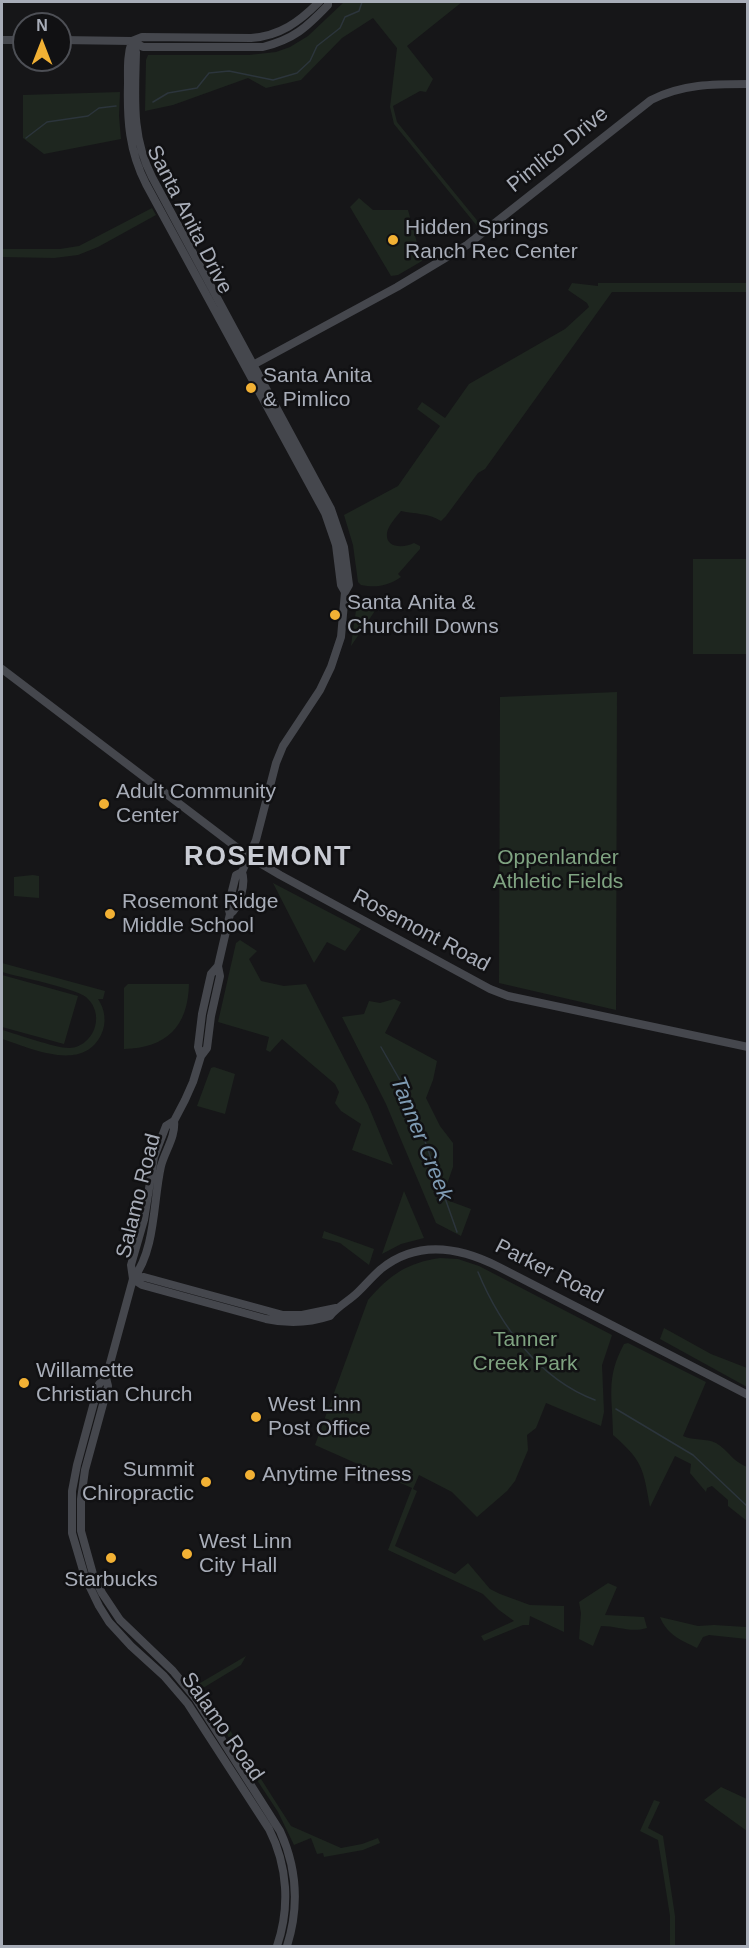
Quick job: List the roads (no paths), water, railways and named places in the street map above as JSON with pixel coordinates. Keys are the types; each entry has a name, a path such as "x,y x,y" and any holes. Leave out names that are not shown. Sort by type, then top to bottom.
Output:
{"main road":[{"path":"72,40 132,41 142,37 251,38 268,36 293,25 319,2"},
{"path":"132,41 142,47 257,48 293,37 328,6 328,2"},
{"name":"Santa Anita Drive","path":"132,41 128,52 128,119 134,157 146,184 251,367 325,513 336,546 341,585 345,592 341,637 331,667 283,746 276,763 259,831 249,856"},
{"name":"Pimlico Drive","path":"251,367 467,246 651,100 688,86 747,84"},
{"name":"Rosemont Road","path":"2,669 249,856 499,993 747,1047"},
{"name":"Salamo Road","path":"249,856 242,872 236,875 228,907 230,914 218,966 220,976 207,1048 201,1056 189,1092 174,1121 166,1126 154,1157 146,1211 132,1265 133,1279 106,1378 108,1386 87,1460 81,1499 81,1531 90,1567 102,1593 120,1620 173,1671 192,1694 277,1823 288,1850 295,1884 294,1919 287,1947"},
{"name":"Parker Road","path":"133,1279 144,1277 283,1315 302,1315 336,1308 357,1293 384,1267 401,1257 430,1250 460,1251 499,1266 747,1395"},
{"name":"Salamo Road","path":"106,1378 99,1384 76,1465 72,1491 72,1533 82,1570 109,1622 164,1676 188,1704 269,1829 277,1846 285,1887 284,1920 277,1947"}],"waterway":[{"path":"153,102 168,93 197,88 209,73 229,71 273,80 297,73 310,61 317,46 340,28 345,17 359,11 362,2"},
{"path":"26,138 47,122 88,116 99,108 116,106"},
{"name":"Tanner Creek","path":"381,1047 409,1096 457,1232"},
{"name":"Tanner Creek","path":"478,1272 498,1311 524,1348 556,1379 595,1400"},
{"name":"Tanner Creek","path":"616,1409 693,1455 748,1507"}],"place":[{"name":"Hidden Springs Ranch Rec Center","path":"393,240"},
{"name":"Santa Anita & Pimlico","path":"251,388"},
{"name":"Santa Anita & Churchill Downs","path":"335,615"},
{"name":"Adult Community Center","path":"104,804"},
{"name":"Rosemont Ridge Middle School","path":"110,914"},
{"name":"Willamette Christian Church","path":"24,1383"},
{"name":"West Linn Post Office","path":"256,1417"},
{"name":"Anytime Fitness","path":"250,1475"},
{"name":"Summit Chiropractic","path":"206,1482"},
{"name":"West Linn City Hall","path":"187,1554"},
{"name":"Starbucks","path":"111,1558"}],"district":[{"name":"ROSEMONT","path":"268,858"}],"park label":[{"name":"Oppenlander Athletic Fields","path":"558,870"},
{"name":"Tanner Creek Park","path":"525,1352"}]}
